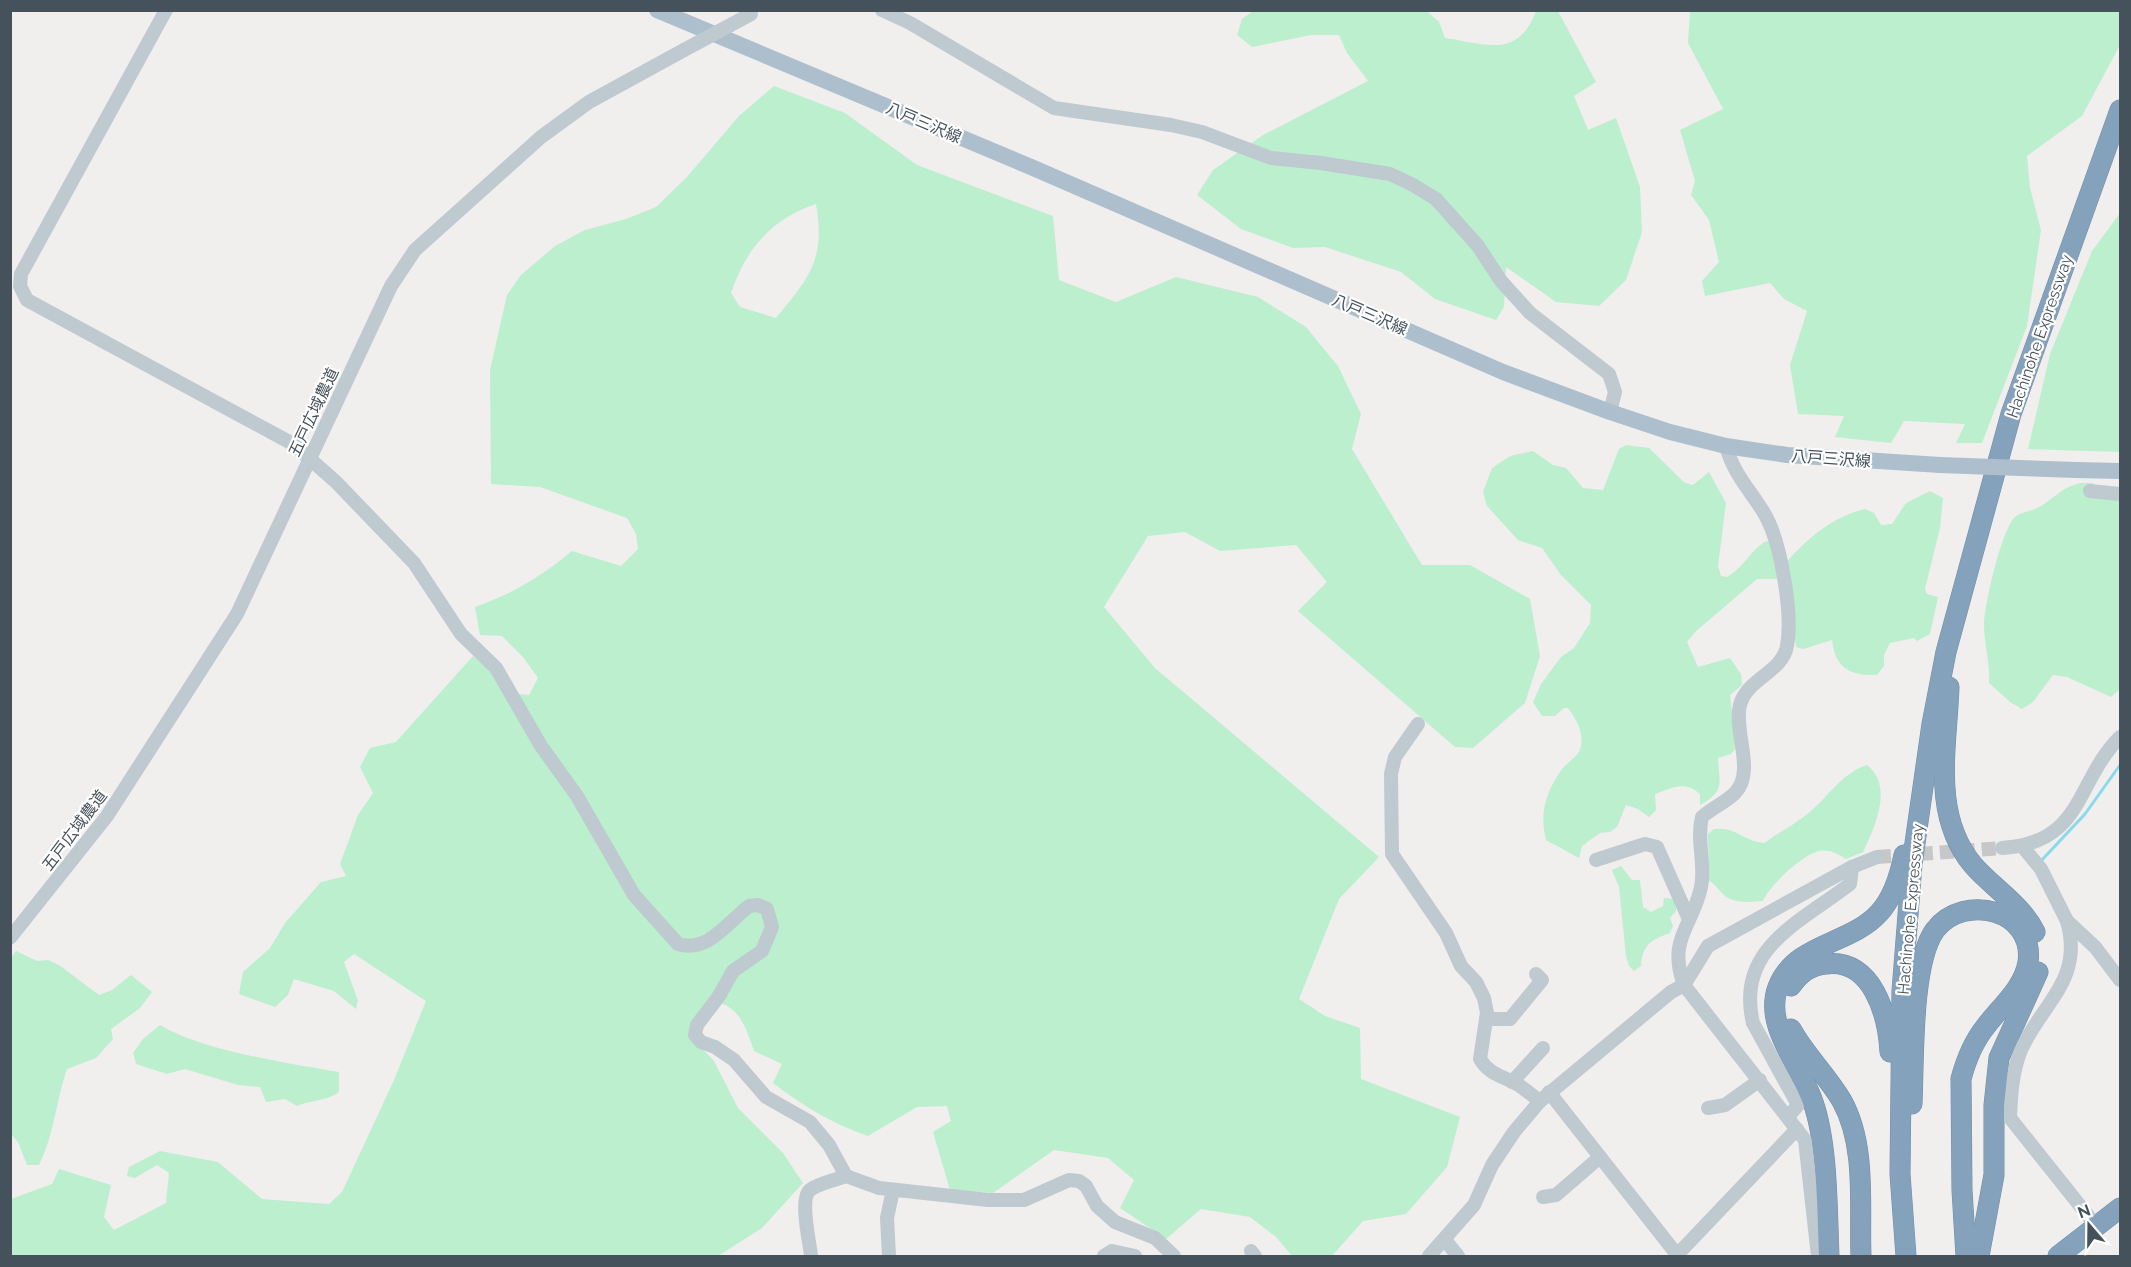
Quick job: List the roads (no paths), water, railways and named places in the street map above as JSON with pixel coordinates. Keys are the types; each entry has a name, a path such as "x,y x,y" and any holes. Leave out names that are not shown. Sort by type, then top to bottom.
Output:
{"highway":[{"name":"Hachinohe Expressway","path":"1906,1257 1902,991 1912,864 1932,724 1946,652 2010,414 2121,110"},
{"name":"Hachinohe Expressway","path":"1914,1257 1904,1182 1910,979 1928,798 1969,567"},
{"path":"1949,672 1944,782 1950,821 1964,853 2024,914 2035,931 2041,949 2037,976 2006,1038 1999,1058 1994,1105 1994,1175 1978,1257"},
{"path":"1829,1257 1820,1129 1810,1093 1781,1034 1776,1013 1776,994 1783,976 1796,962 1865,925 1886,905 1901,867 1921,763 1932,724"},
{"path":"1904,1182 1916,1009 1926,950 1935,929 1953,915 1971,909 1990,910 2007,917 2019,929 2028,954 2023,978 1977,1038 1964,1065 1961,1079 1962,1190 1966,1257"},
{"path":"1861,1257 1857,1152 1850,1119 1836,1093 1796,1039 1787,1011 1791,986 1811,968 1828,963 1845,965 1862,974 1879,999 1889,1040 1904,1182"},
{"path":"2058,1257 2121,1208"}],"main road":[{"name":"八戸三沢線","path":"657,10 1031,167 1503,372 1670,432 1726,446 1787,455 1940,465 2121,471"}],"street":[{"path":"166,10 21,274 20,286 27,300 293,444 310,457 414,562 461,634 496,668 535,737 577,796 634,895 662,929 678,944 687,947 704,944 749,906 758,905 767,909 772,927 762,951 733,971 719,996 697,1025 695,1035 701,1042 715,1047 734,1060 766,1097 810,1122 829,1145 846,1176"},
{"path":"882,10 910,23 1054,108 1171,125 1202,132 1271,158 1390,174 1413,185 1436,199 1478,246 1501,281 1530,313 1610,374 1616,392 1610,412"},
{"name":"五戸広域農道","path":"10,938 107,816 237,614 391,286 415,250 567,117 614,87 754,12"},
{"path":"1726,446 1740,479 1764,514 1777,542 1782,560 1787,643 1778,663 1745,692 1740,702 1737,720 1744,770 1740,785 1734,794 1702,817 1699,840 1701,886 1680,938 1679,972 1684,985 1806,1140 1818,1257"},
{"path":"2090,491 2121,494"},
{"path":"1418,723 1395,757 1391,774 1392,854 1446,933 1461,966 1476,982 1484,998 1486,1019 1480,1059 1485,1068 1495,1076 1544,1097 1600,1156 1677,1256 1797,1129"},
{"path":"2002,848 2023,847 2044,838 2072,815 2109,752 2121,737"},
{"path":"1596,860 1646,844 1657,847 1688,917"},
{"path":"2023,847 2041,869 2067,921 2071,945 2069,969 2056,996 2029,1036 2019,1057 2012,1088 2010,1118 2097,1227"},
{"path":"1429,1257 1474,1205 1492,1165 1514,1132 1544,1097 1671,992 1684,985 1695,971 1708,946 1852,867 1877,857"},
{"path":"1788,1117 1798,1105 1753,1023 1749,1009 1752,978 1765,952 1789,926 1850,884 1852,867"},
{"path":"2067,921 2095,947 2121,980"},
{"path":"1486,1019 1510,1019 1542,980 1536,974"},
{"path":"1512,1082 1543,1048"},
{"path":"1708,1108 1725,1105 1760,1080"},
{"path":"1544,1197 1556,1195 1600,1156"},
{"path":"812,1257 805,1208 806,1197 810,1190 846,1176 879,1188 948,1198 1024,1200 1068,1180 1079,1181 1086,1186 1096,1206 1115,1222 1151,1237 1174,1257"},
{"path":"889,1257 886,1218 893,1190"},
{"path":"1104,1257 1112,1251 1137,1257 1151,1237"},
{"path":"1445,1240 1458,1257"}],"waterway":[{"path":"2041,861 2085,814 2120,765"}],"tunnel":[{"path":"1877,857 2002,848"}]}
